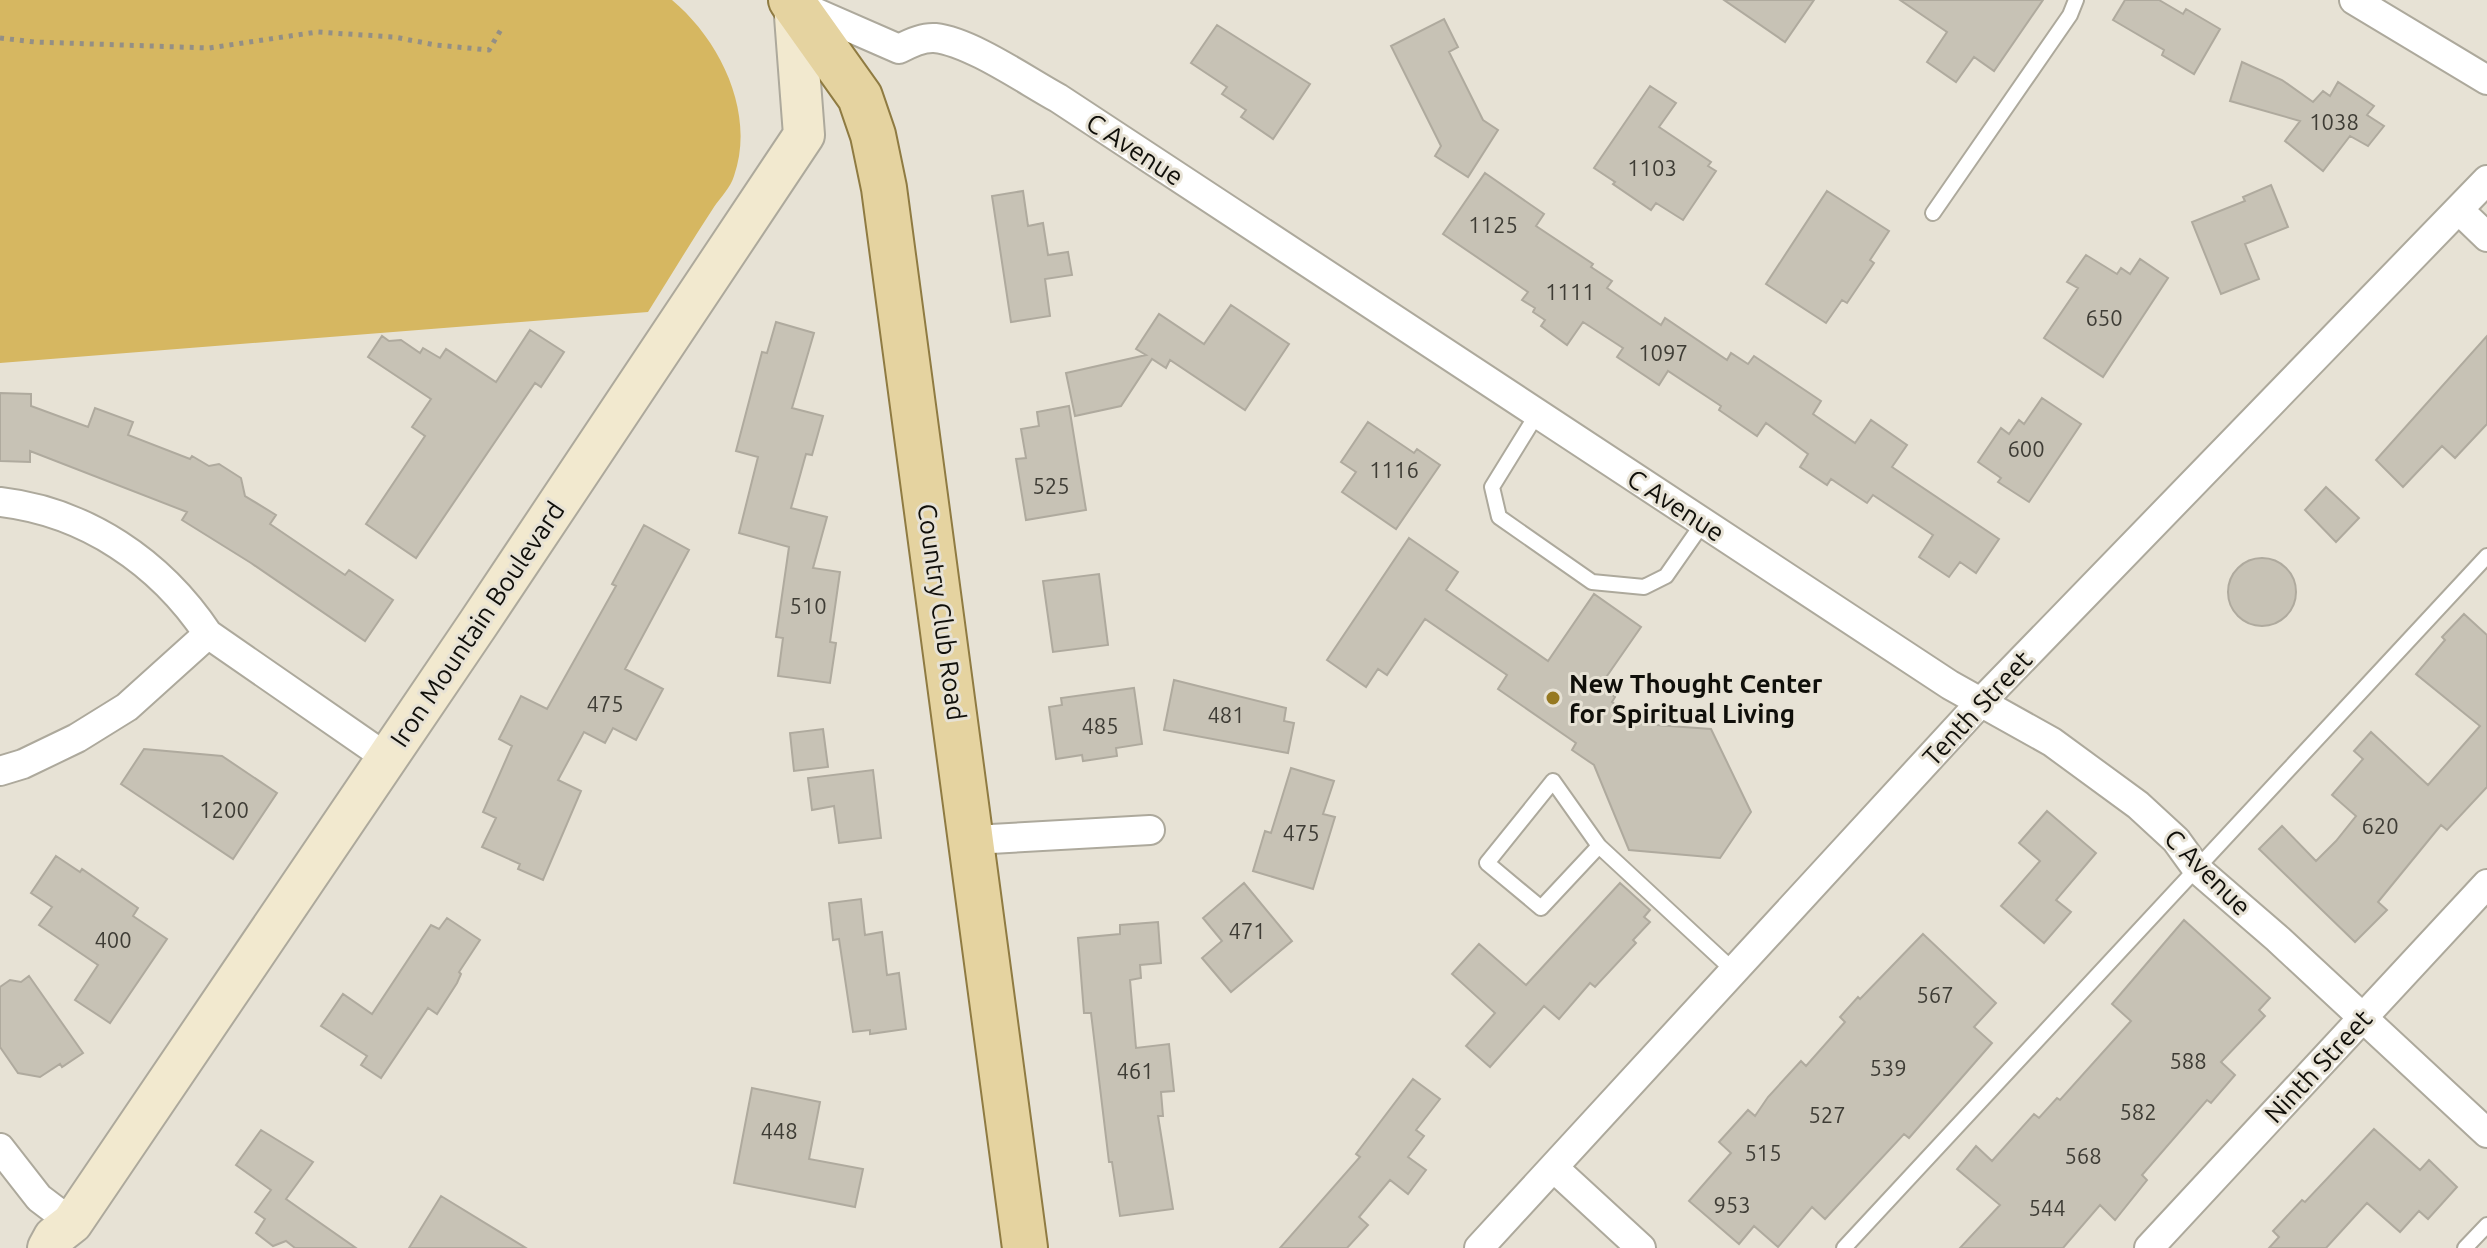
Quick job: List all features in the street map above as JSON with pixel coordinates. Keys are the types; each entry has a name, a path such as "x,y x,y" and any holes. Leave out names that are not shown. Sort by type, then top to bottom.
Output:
{"main road":[{"name":"Country Club Road","path":"794,1 860,97 882,175 1025,1248"}],"street":[{"path":"2354,0 2467,65 2487,80"},
{"name":"C Avenue","path":"794,1 899,49 932,37 975,52 1058,98 1950,685 2052,742 2109,782 2176,840 2197,869 2278,939 2487,1133"},
{"name":"Iron Mountain Boulevard","path":"65,1240 804,135 794,1"},
{"name":"Tenth Street","path":"1479,1248 1981,702 2487,180"},
{"path":"2459,210 2487,237"},
{"path":"0,502 45,511 108,538 163,579 189,605 208,634 387,758"},
{"path":"0,771 23,764 77,738 127,707 208,634"},
{"path":"973,840 1150,830"},
{"name":"Ninth Street","path":"2149,1248 2487,884"},
{"path":"0,1148 39,1198 65,1240"},
{"path":"1554,1168 1641,1248"}],"lane":[{"path":"1933,213 2070,15 2076,0"},
{"path":"1537,414 1492,487 1499,517 1592,582 1644,587 1666,576 1703,523"},
{"path":"1844,1248 2487,556"},
{"path":"1599,846 1541,908 1487,863 1553,781 1599,846 1734,971"},
{"path":"2465,1248 2487,1225"}],"path":[{"path":"0,38 209,48 317,32 394,37 489,50 503,26"}],"shaded area":[{"path":"0,0 672,0 705,36 729,79 737,103 740,152 730,184 648,312 0,363"}],"building":[{"path":"1724,0 1814,0 1785,42"},
{"path":"1900,0 2043,0 1994,71 1974,57 1956,82 1927,62 1947,32"},
{"path":"2125,0 2159,0 2183,14 2186,9 2220,29 2194,74 2162,55 2164,50 2113,20"},
{"path":"1444,19 1458,47 1449,52 1483,120 1498,130 1468,177 1435,156 1441,146 1391,46"},
{"path":"1217,25 1310,84 1273,139 1241,117 1246,110 1222,94 1227,87 1191,63"},
{"path":"2242,62 2282,80 2313,102 2323,91 2330,96 2338,82 2374,106 2367,115 2384,126 2368,146 2350,136 2323,171 2285,141 2300,121 2230,101"},
{"path":"1650,86 1676,103 1659,127 1711,162 1708,166 1716,171 1683,220 1656,203 1651,210 1594,168"},
{"path":"1485,173 1544,214 1536,226 1593,264 1591,267 1612,281 1607,288 1661,325 1665,318 1727,360 1731,353 1748,364 1754,356 1821,401 1813,414 1855,443 1871,420 1907,445 1892,467 1999,539 1976,573 1960,562 1949,577 1919,557 1933,535 1873,495 1867,503 1831,479 1827,485 1800,467 1808,454 1766,423 1757,436 1719,410 1721,406 1668,371 1659,385 1617,357 1623,348 1583,322 1567,345 1541,326 1545,320 1533,312 1535,308 1522,300 1528,292 1443,234"},
{"path":"2271,185 2288,227 2245,244 2259,279 2221,294 2192,222 2245,201 2243,197"},
{"path":"1023,191 1028,226 1043,223 1048,255 1068,252 1072,275 1045,279 1050,316 1011,322 992,196"},
{"path":"1827,191 1889,231 1870,260 1874,263 1847,303 1842,300 1826,323 1766,284"},
{"path":"2086,255 2117,274 2121,268 2130,274 2140,259 2168,278 2103,377 2044,338 2078,288 2067,282"},
{"path":"1231,305 1289,344 1245,410 1170,360 1166,368 1152,359 1121,406 1075,416 1066,373 1146,355 1136,349 1159,314 1204,344"},
{"path":"776,322 814,333 792,408 823,416 812,455 806,454 791,508 827,517 813,568 840,572 830,642 836,643 830,683 778,676 783,638 776,637 789,547 739,533 758,457 736,451 762,352 767,353"},
{"path":"530,330 564,352 541,387 535,383 416,558 366,524 425,436 412,427 431,399 368,357 382,336 389,341 401,340 420,353 423,348 440,358 446,349 496,382"},
{"path":"2487,336 2487,424 2455,458 2442,446 2403,487 2376,460"},
{"path":"0,393 31,394 31,406 88,427 95,408 133,422 128,435 190,459 192,456 209,466 219,464 241,478 245,496 276,515 270,524 345,575 349,570 393,600 365,641 182,520 187,512 30,451 30,462 0,461"},
{"path":"2042,398 2081,424 2029,502 1998,482 2001,478 1978,462 2001,428 2009,434 2019,420 2024,424"},
{"path":"1069,406 1086,510 1026,520 1016,459 1026,458 1021,429 1039,426 1037,412"},
{"path":"1368,422 1414,453 1417,449 1440,465 1396,529 1342,492 1356,472 1341,462"},
{"path":"2326,487 2359,518 2336,542 2305,510"},
{"path":"644,525 689,550 625,669 663,689 636,740 613,728 605,743 584,732 558,780 581,791 543,880 518,869 520,864 482,847 496,818 483,812 512,746 499,739 521,696 547,709 616,586 612,584"},
{"name":"New Thought Center for Spiritual Living","path":"1409,538 1458,572 1446,590 1548,661 1594,594 1641,627 1600,686 1615,697 1612,702 1642,724 1711,729 1751,812 1720,858 1629,850 1594,765 1572,750 1576,743 1498,689 1507,675 1425,619 1387,675 1378,669 1366,687 1327,660"},
{"path":"2269,558 2290,573 2296,592 2294,605 2286,616 2269,626 2255,626 2238,616 2230,605 2228,585 2238,568 2249,560"},
{"path":"1099,574 1108,645 1053,652 1043,581"},
{"path":"2464,614 2487,635 2487,787 2447,830 2441,825 2378,902 2387,910 2355,942 2259,849 2282,826 2316,861 2336,841 2356,816 2332,795 2363,759 2354,751 2371,732 2428,785 2480,726 2416,674 2445,640 2442,637"},
{"path":"1174,680 1286,708 1284,721 1294,723 1288,753 1164,730"},
{"path":"1134,688 1142,744 1116,748 1117,756 1083,761 1082,755 1056,759 1049,707 1062,705 1061,698"},
{"path":"823,729 828,767 794,771 790,733"},
{"path":"144,749 222,756 277,793 233,859 121,784"},
{"path":"1291,768 1334,781 1323,814 1335,817 1313,889 1253,871 1265,831 1271,833"},
{"path":"873,770 881,838 839,843 834,806 812,810 808,778"},
{"path":"2047,811 2096,853 2056,900 2071,912 2044,943 2001,906 2040,861 2019,843"},
{"path":"56,856 80,872 82,869 138,908 133,916 167,939 110,1023 75,1000 98,965 39,925 52,907 31,893"},
{"path":"1244,883 1292,941 1231,992 1202,958 1222,941 1203,918"},
{"path":"1620,883 1650,910 1644,917 1650,922 1633,940 1636,943 1595,987 1590,983 1559,1019 1544,1006 1490,1067 1466,1046 1495,1013 1452,974 1479,944 1526,985"},
{"path":"861,899 865,935 882,932 887,975 899,973 906,1029 870,1034 870,1030 853,1032 839,939 833,940 829,903"},
{"path":"447,918 480,940 437,1014 428,1008 381,1078 361,1065 367,1056 321,1026 343,994 372,1014 431,925 439,929"},
{"path":"2184,920 2270,998 2259,1010 2265,1016 2221,1062 2235,1075 2211,1103 2207,1100 2142,1175 2147,1180 2115,1220 2100,1205 2063,1248 1960,1248 2000,1205 1957,1169 1976,1146 1992,1161 2034,1114 2039,1118 2057,1098 2060,1100 2131,1021 2112,1004"},
{"path":"1158,922 1161,963 1140,965 1141,978 1130,980 1136,1048 1169,1044 1174,1091 1161,1092 1163,1116 1158,1116 1173,1209 1120,1216 1112,1162 1109,1162 1091,1013 1084,1013 1078,938 1120,934 1120,925"},
{"path":"1923,934 1996,1003 1974,1027 1992,1043 1909,1138 1904,1134 1825,1219 1812,1207 1778,1247 1754,1226 1739,1244 1689,1201 1731,1153 1719,1142 1748,1110 1755,1116 1801,1061 1806,1066 1845,1022 1840,1017"},
{"path":"29,976 83,1053 40,1077 18,1073 0,1047 0,987 10,980 21,982"},
{"path":"1413,1079 1440,1099 1416,1130 1424,1136 1408,1157 1426,1170 1408,1194 1390,1180 1359,1217 1368,1225 1347,1248 1280,1248 1360,1157 1356,1154"},
{"path":"752,1088 820,1102 809,1159 863,1169 855,1207 734,1183"},
{"path":"2374,1129 2420,1170 2429,1160 2457,1187 2428,1219 2419,1211 2400,1232 2367,1203 2326,1248 2269,1248 2279,1237 2273,1231"},
{"path":"261,1130 313,1162 286,1199 356,1248 295,1248 286,1241 273,1246 256,1233 265,1219 255,1212 271,1190 236,1165"},
{"path":"441,1196 526,1248 409,1248"}],"place":[{"name":"New Thought Center for Spiritual Living","path":"1553,698"}]}
